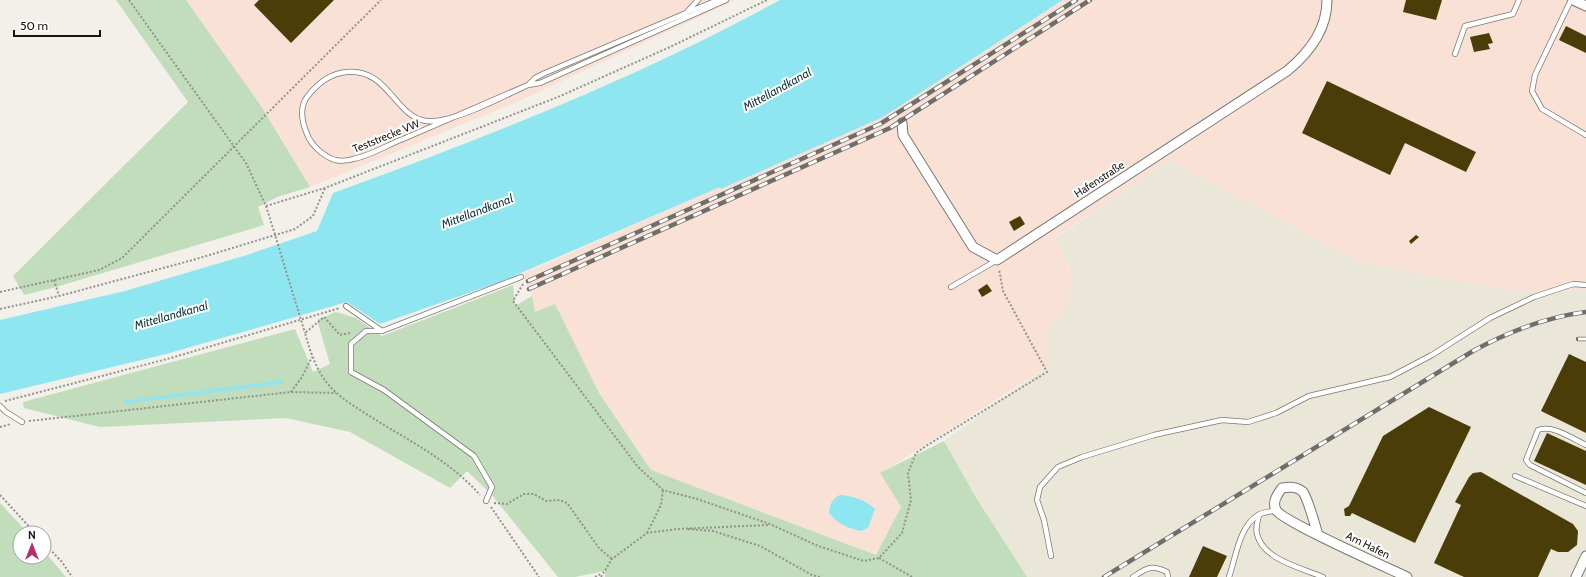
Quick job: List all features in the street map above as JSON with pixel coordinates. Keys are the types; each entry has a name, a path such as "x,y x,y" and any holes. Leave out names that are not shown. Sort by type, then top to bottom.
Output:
{"street":[{"name":"Hafenstraße","path":"997,260 1287,71 1305,56 1317,37 1325,19 1327,0"},
{"path":"1572,0 1586,6"},
{"path":"902,123 903,135 972,247 997,260"},
{"path":"1276,510 1275,498 1282,488 1297,488 1303,493 1318,535"},
{"name":"Am Hafen","path":"1276,510 1282,517 1407,577"},
{"path":"1576,577 1586,556"}],"lane":[{"name":"Teststrecke VW","path":"686,13 698,0"},
{"name":"Teststrecke VW","path":"718,0 545,73 535,78 528,85 514,92 500,98 492,101 457,116 427,121 417,119 409,113 376,79 358,72 342,72 325,80 308,96 303,104 302,115 308,136 315,147 325,155 335,160 352,160 500,98 528,85 540,83 726,0"},
{"path":"1455,54 1465,26 1513,14 1519,0"},
{"path":"1572,0 1534,75 1532,91 1542,109 1586,135"},
{"path":"951,287 997,260"},
{"path":"487,502 492,487 474,456 384,390 351,372 351,344 366,330 382,330 521,277"},
{"path":"1050,556 1044,520 1037,500 1040,486 1058,467 1082,457 1154,435 1222,420 1248,422 1276,413 1309,396 1390,377 1432,355 1490,318 1534,297 1573,284 1586,285"},
{"path":"346,306 382,330"},
{"path":"0,406 6,412 22,422"},
{"path":"1586,446 1552,429 1543,428 1538,430 1526,460 1530,465 1586,493"},
{"path":"1515,476 1586,506"},
{"path":"1229,577 1241,539 1248,524 1259,515 1276,510"},
{"path":"1259,515 1256,532 1262,545 1279,559 1324,577"},
{"path":"1133,577 1148,567 1158,567 1167,572 1168,577"}],"path":[{"path":"128,0 246,163 266,206 312,357 326,382 336,393 353,406 447,464 467,480 487,502 539,577"},
{"path":"0,292 99,270 122,258 381,0"},
{"path":"266,206 325,188 558,97 670,47 766,0"},
{"path":"0,309 59,296 193,260 295,229 313,216 325,188"},
{"path":"524,283 513,301 638,467 663,490 697,499 770,524 818,546 864,561 879,558 902,533 911,500 908,472 916,453 1047,372 1003,291 997,260"},
{"path":"54,280 59,296"},
{"path":"0,402 170,358 346,306"},
{"path":"305,333 324,317 340,335"},
{"path":"290,392 302,377 312,357"},
{"path":"0,427 22,422 290,392 336,393"},
{"path":"601,577 602,573 612,559 647,533 661,506 663,490"},
{"path":"487,502 507,504 524,494 534,494 546,501 560,500 567,503 599,548 612,559"},
{"path":"0,495 28,525"},
{"path":"647,533 677,529 770,524"},
{"path":"677,529 712,531 760,546 812,575 820,577"},
{"path":"52,551 62,562 72,577"},
{"path":"879,558 912,577"},
{"path":"595,577 602,573"}],"shaded area":[{"path":"186,0 736,0 517,102 310,187 261,106"},
{"path":"1064,0 1586,0 1586,290 1518,292 1362,263 1170,160 1055,238 1071,272 1073,287 1068,303 1044,334 1050,365 880,473 901,507 877,555 651,470 599,393 555,304 535,312 532,296 522,274 720,187 722,189 883,117"},
{"path":"1586,18 1586,577 1027,577 975,496 944,441 1041,371 880,474 535,312 532,296 522,274 529,271 980,270 1043,370 1050,365 1043,334 1068,303 1071,272 1055,239 1170,160 1363,263"}],"green space":[{"path":"116,0 186,0 261,106 310,187 277,197 258,207 264,225 56,287 24,295 13,276 188,102"},
{"path":"513,285 515,306 532,296 535,312 555,304 599,393 651,470 876,555 901,507 880,473 944,441 975,496 1027,577 605,577 605,571 575,577 558,577 492,495 467,471 450,488 350,432 286,418 100,427 24,408 23,402 295,329 313,372 330,364 317,320 336,312 356,318 382,336"},
{"path":"0,503 21,525 12,525 12,565 52,565 52,560 66,577 0,577"}],"water":[{"name":"Mittellandkanal","path":"780,0 1063,0 883,117 721,189 720,187 500,282 380,324 347,302 166,354 0,394 0,320 125,291 247,255 317,231 333,193 447,151 616,81"},
{"path":"840,495 859,499 868,503 875,509 868,528 861,531 847,527 839,523 829,513 832,502"}],"building":[{"path":"259,0 334,0 291,43 254,5"},
{"path":"1406,0 1442,0 1436,20 1403,12"},
{"path":"1566,26 1586,36 1586,53 1559,40"},
{"path":"1489,33 1493,43 1488,44 1490,49 1474,52 1470,37"},
{"path":"1327,81 1476,152 1466,172 1405,143 1390,175 1302,133"},
{"path":"1020,216 1025,224 1014,231 1009,222"},
{"path":"1416,235 1419,237 1411,244 1409,241"},
{"path":"987,284 992,291 982,297 978,290"},
{"path":"1569,354 1586,362 1586,433 1541,411"},
{"path":"1429,407 1471,427 1415,543 1352,513 1350,516 1345,516 1344,509 1349,506 1383,436"},
{"path":"1547,433 1586,451 1586,485 1534,461"},
{"path":"1481,472 1573,524 1578,531 1577,545 1568,552 1558,552 1551,549 1538,577 1464,577 1434,563 1461,505 1455,502 1469,477 1473,473"},
{"path":"1203,546 1227,556 1217,577 1189,577"}],"waterway":[{"path":"125,402 282,382"}],"railway":[{"path":"528,281 880,124 1076,0"},
{"path":"529,289 890,128 1090,0"},
{"path":"1104,577 1473,351 1528,326 1571,314 1586,312"},
{"path":"1578,339 1586,339"}]}
